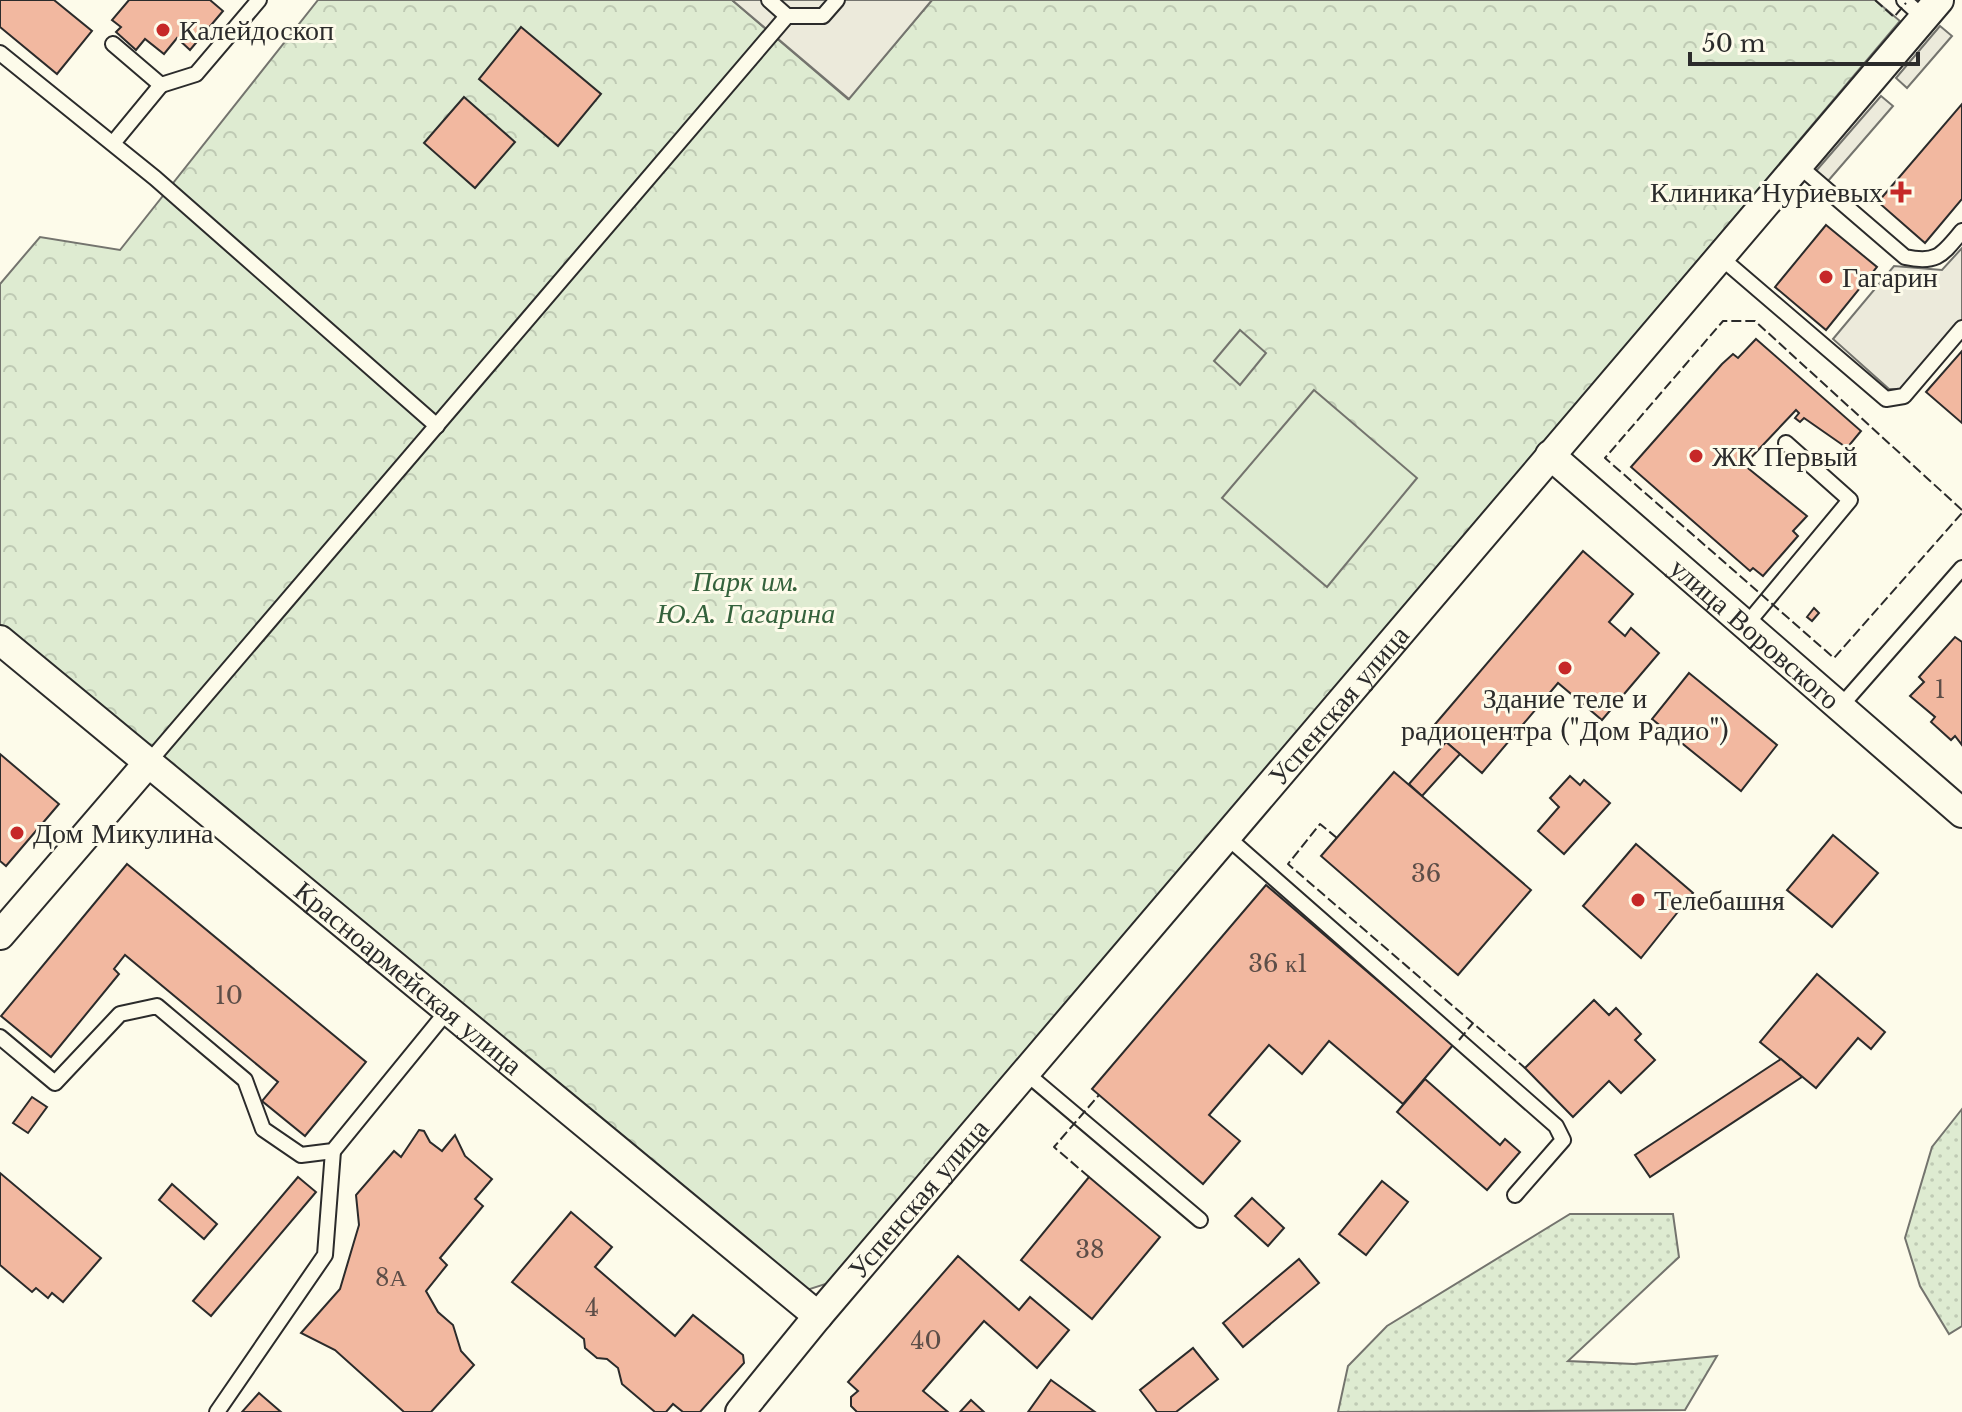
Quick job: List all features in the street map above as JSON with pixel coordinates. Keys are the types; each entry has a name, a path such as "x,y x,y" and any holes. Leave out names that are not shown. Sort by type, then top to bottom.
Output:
{"street":[{"name":"Успенская улица","path":"740,1412 818,1316 1798,165 1922,6"},
{"name":"улица Воровского","path":"1550,455 1962,813"},
{"name":"Красноармейская улица","path":"0,640 818,1316"},
{"path":"0,935 148,763"}],"lane":[{"path":"114,142 161,85 196,74 259,0"},
{"path":"769,0 787,16 823,16 837,0"},
{"path":"148,763 787,16"},
{"path":"113,44 161,85"},
{"path":"0,53 114,142 437,426"},
{"path":"1798,165 1905,257 1925,262 1940,256 1962,231"},
{"path":"1719,256 1886,399 1904,396 1962,328"},
{"path":"1746,625 1850,500 1786,443"},
{"path":"1840,707 1962,568"},
{"path":"1227,837 1556,1126 1563,1140 1515,1195"},
{"path":"0,1037 55,1083 120,1014 157,1006 245,1080 263,1129 301,1155 333,1151"},
{"path":"217,1412 325,1255 333,1151 448,1010"},
{"path":"1026,1073 1200,1220"}],"green space":[{"name":"Парк им. Ю.А. Гагарина","path":"318,0 732,0 848,99 932,0 1875,0 1900,21 838,1280 807,1290 0,641 0,284 40,237 120,250"},
{"path":"1240,330 1266,353 1240,385 1214,361"},
{"path":"1314,390 1417,478 1327,587 1222,498"},
{"path":"1962,1109 1962,1326 1949,1334 1920,1286 1905,1238 1932,1147"},
{"path":"1570,1214 1673,1214 1679,1257 1568,1361 1634,1364 1717,1356 1685,1410 1338,1412 1348,1366 1387,1326"}],"shaded area":[{"path":"732,0 932,0 849,99"},
{"path":"1940,26 1952,36 1907,88 1896,78"},
{"path":"1881,96 1893,106 1828,181 1816,171"},
{"path":"1962,248 1962,320 1902,389 1889,389 1833,339 1894,266 1942,270"}],"building":[{"path":"0,0 54,0 92,31 57,74 0,27"},
{"name":"Калейдоскоп","path":"129,0 210,0 223,11 190,50 177,38 164,54 145,39 136,50 116,32 121,27 112,20"},
{"path":"521,27 601,94 558,146 479,79"},
{"path":"464,97 515,142 475,188 424,143"},
{"path":"1962,104 1962,199 1925,243 1878,202"},
{"name":"Гагарин","path":"1826,225 1877,267 1826,330 1775,287"},
{"name":"ЖК Первый","path":"1756,339 1861,431 1847,448 1804,418 1800,422 1795,418 1799,413 1796,410 1744,465 1807,516 1793,531 1798,536 1763,576 1753,568 1750,571 1631,467 1722,364 1733,354 1738,358"},
{"path":"1962,351 1962,423 1926,392"},
{"name":"Здание теле и радиоцентра (\"Дом Радио\")","path":"1583,551 1633,594 1609,622 1625,636 1631,628 1659,653 1602,720 1558,683 1482,773 1431,729"},
{"path":"1814,608 1819,613 1812,621 1807,617"},
{"path":"1955,637 1962,642 1962,745 1955,736 1951,740 1931,722 1935,717 1910,696 1924,682 1919,677"},
{"path":"1689,673 1777,745 1741,791 1652,719"},
{"path":"1446,742 1460,754 1422,796 1409,784"},
{"name":"Дом Микулина","path":"0,754 59,804 6,866 0,861"},
{"path":"1394,772 1531,890 1458,975 1321,856"},
{"path":"1570,776 1580,785 1584,780 1610,803 1564,854 1538,831 1559,807 1550,798"},
{"path":"1833,835 1878,873 1832,927 1787,890"},
{"name":"Телебашня","path":"1636,844 1693,893 1641,958 1583,906"},
{"path":"127,864 366,1062 305,1136 262,1101 278,1082 125,955 114,969 119,974 51,1057 1,1016"},
{"path":"1266,885 1453,1045 1403,1104 1329,1041 1302,1074 1269,1045 1209,1115 1240,1141 1203,1184 1092,1089"},
{"path":"1817,974 1885,1032 1871,1049 1858,1038 1816,1088 1760,1042"},
{"path":"1594,1000 1609,1015 1616,1008 1641,1034 1635,1040 1655,1060 1621,1093 1609,1081 1573,1117 1525,1068"},
{"path":"1781,1059 1802,1077 1650,1177 1635,1155"},
{"path":"1425,1079 1500,1145 1505,1139 1520,1152 1487,1190 1397,1112"},
{"path":"32,1097 47,1107 28,1133 13,1123"},
{"path":"419,1130 424,1131 430,1142 442,1151 455,1135 465,1156 492,1179 475,1199 483,1206 440,1258 447,1265 426,1291 438,1312 453,1325 461,1351 474,1365 431,1412 404,1412 335,1350 301,1333 340,1289 359,1225 356,1195 394,1151 401,1157"},
{"path":"0,1173 101,1258 63,1302 52,1293 48,1298 36,1288 32,1292 0,1265"},
{"path":"298,1177 316,1192 211,1316 193,1301"},
{"path":"1089,1177 1160,1237 1092,1319 1021,1260"},
{"path":"1382,1181 1408,1202 1366,1255 1339,1234"},
{"path":"172,1184 217,1224 204,1239 159,1200"},
{"path":"1252,1198 1284,1228 1268,1246 1235,1216"},
{"path":"571,1212 612,1247 595,1267 675,1336 693,1315 743,1355 744,1363 700,1412 683,1412 673,1404 666,1412 655,1412 622,1384 618,1368 607,1359 597,1358 585,1348 584,1339 512,1282"},
{"path":"958,1256 1019,1310 1030,1297 1069,1330 1037,1368 984,1321 923,1391 948,1412 857,1412 851,1406 851,1397 858,1391 848,1382"},
{"path":"1299,1259 1319,1283 1243,1347 1223,1323"},
{"path":"1193,1348 1218,1379 1176,1412 1157,1412 1140,1390"},
{"path":"1051,1380 1095,1412 1028,1412"},
{"path":"259,1393 281,1412 242,1412"},
{"path":"971,1400 984,1412 960,1412"}],"fence":[{"path":"1875,0 1894,17 1906,3"},
{"path":"1962,510 1755,321 1723,321 1605,458 1834,658 1962,513"},
{"path":"1337,838 1320,824 1288,864 1525,1068"},
{"path":"1459,1040 1473,1023"},
{"path":"1089,1177 1054,1147 1099,1095"}],"place":[{"name":"Калейдоскоп","path":"163,30"},
{"name":"Клиника Нуриевых","path":"1901,192"},
{"name":"Гагарин","path":"1826,277"},
{"name":"ЖК Первый","path":"1696,456"},
{"name":"Здание теле и радиоцентра (\"Дом Радио\")","path":"1565,668"},
{"name":"Дом Микулина","path":"17,833"},
{"name":"Телебашня","path":"1638,900"}]}
